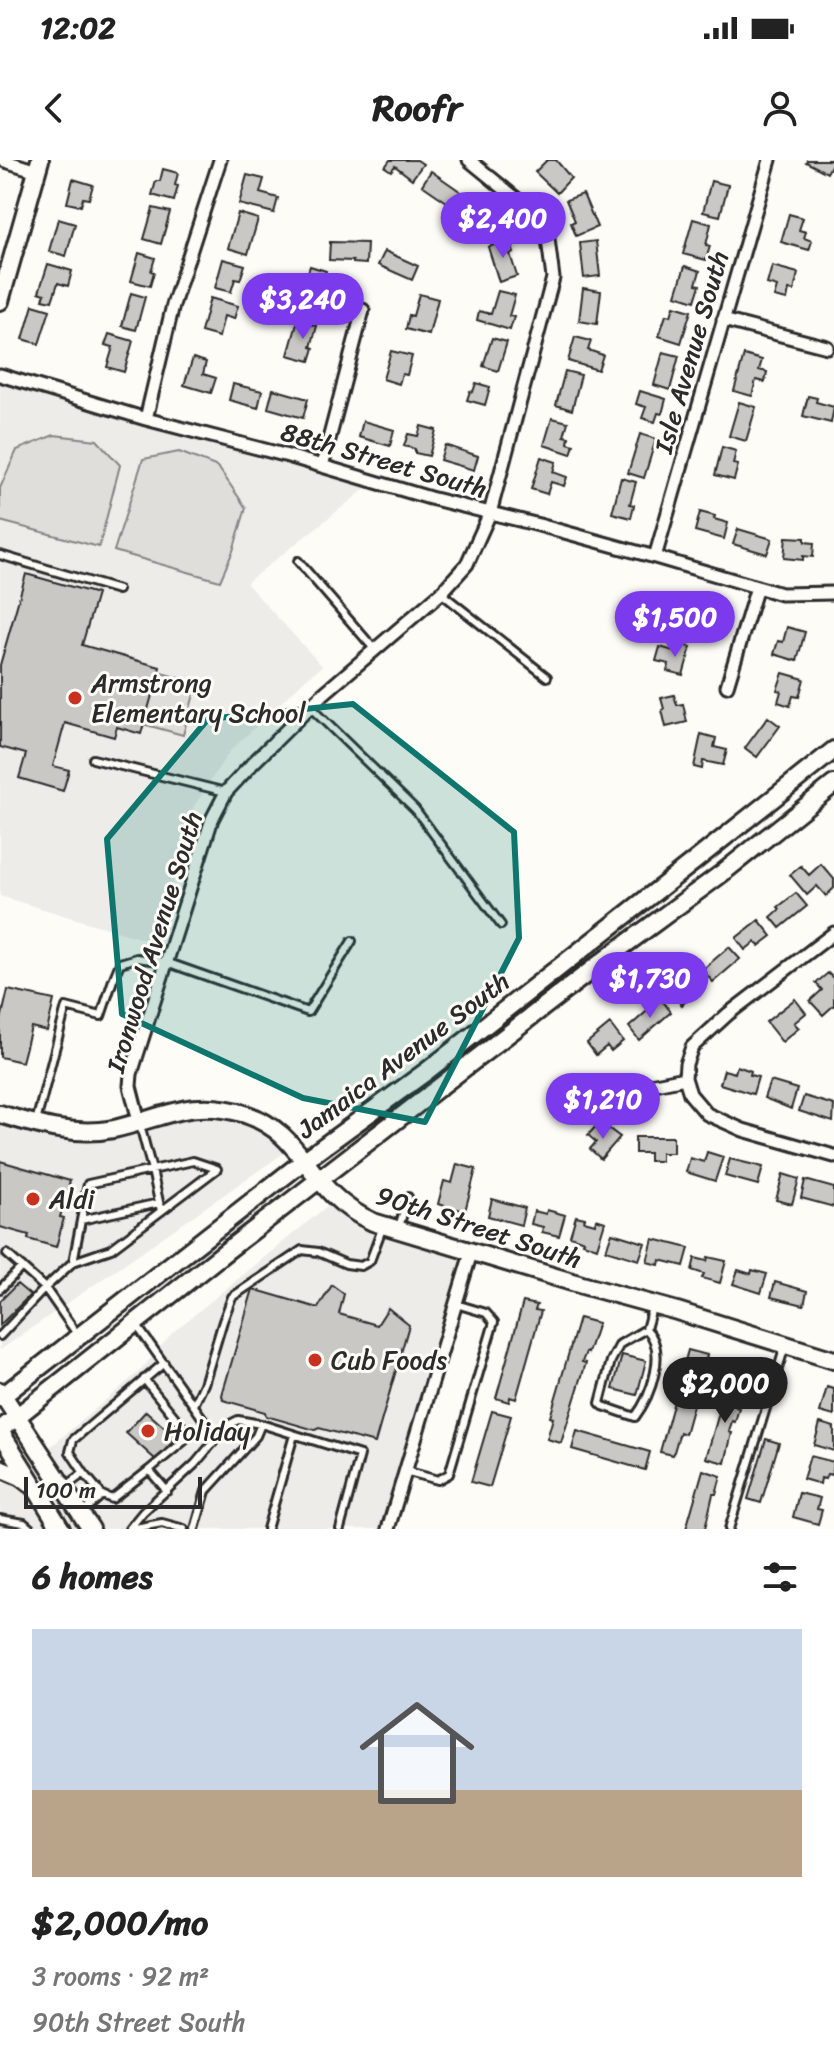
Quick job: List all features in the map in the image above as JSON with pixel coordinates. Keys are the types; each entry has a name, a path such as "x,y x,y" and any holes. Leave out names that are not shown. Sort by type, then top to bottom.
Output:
{"main road":[{"path":"0,301 38,166"},
{"name":"Jamaica Avenue South","path":"1,1395 305,1160 427,1071 834,750"},
{"name":"Jamaica Avenue South","path":"0,1430 834,784"},
{"name":"90th Street South","path":"0,1114 57,1129 95,1131 114,1129 195,1107 231,1110 277,1131 294,1146 345,1206 358,1215 471,1253 653,1304 834,1360"},
{"path":"1,1395 91,1529"},
{"path":"0,1430 61,1529"},
{"path":"0,1468 21,1477 35,1488"}],"street":[{"path":"2,160 38,166"},
{"path":"146,419 173,305 220,160"},
{"name":"Ironwood Avenue South","path":"139,1121 132,1096 131,1074 212,819 226,792 310,707 441,593 467,564 490,513 553,278 548,239 518,200 469,160"},
{"name":"Isle Avenue South","path":"655,557 770,160"},
{"path":"322,466 363,310"},
{"path":"723,320 827,347"},
{"name":"88th Street South","path":"0,375 146,419 781,594 834,593"},
{"path":"727,686 757,587"},
{"path":"834,933 728,1014 692,1047 685,1078 690,1094 707,1114 743,1130 834,1156"},
{"path":"630,1089 685,1078"},
{"path":"388,1529 471,1253"}],"lane":[{"path":"0,555 118,590"},
{"path":"298,561 375,650"},
{"path":"441,593 547,677"},
{"path":"310,707 415,809 501,925"},
{"path":"93,759 226,792"},
{"path":"35,1125 66,1007 101,1016 120,963 137,958 166,962 308,1012 352,941"},
{"path":"139,1121 160,1207"},
{"path":"0,1336 73,1262 111,1249 160,1207 217,1169 193,1161 88,1184 73,1262"},
{"path":"194,1405 204,1384 232,1297 302,1250 318,1252 346,1264 361,1266 370,1261 408,1197"},
{"path":"81,1220 160,1207"},
{"path":"7,1254 45,1288 79,1337"},
{"path":"0,1289 22,1267"},
{"path":"405,1471 438,1480 449,1474 494,1322 486,1313 456,1304"},
{"path":"646,1329 655,1346 657,1361 650,1388 635,1417 600,1403 611,1361 620,1344 646,1329 653,1304"},
{"path":"135,1323 216,1437"},
{"path":"729,1529 785,1346"},
{"path":"144,1379 187,1435 184,1441 112,1499 102,1495 70,1452 73,1440 144,1379 164,1363"},
{"path":"130,1529 143,1512 195,1464 216,1437 238,1420 261,1424 360,1455 340,1529"},
{"path":"195,1529 206,1491 256,1436 261,1424"},
{"path":"267,1529 294,1435"},
{"path":"149,1470 167,1491"},
{"path":"65,1487 84,1473"},
{"path":"82,1513 102,1495"},
{"path":"0,1519 24,1523 31,1529"},
{"path":"130,1529 162,1523 184,1529"}],"highlighted area":[{"path":"353,704 514,832 519,938 425,1122 303,1098 122,1014 107,839 208,719"}],"shaded area":[{"path":"0,375 374,482 246,583 322,666 229,752 193,808 156,943 0,896"},
{"path":"54,435 97,440 120,465 99,547 0,521 0,488 17,450"},
{"path":"179,452 218,467 246,508 220,581 114,551 143,459"},
{"path":"158,672 197,683 183,735 143,724"},
{"path":"231,1110 294,1146 0,1350 0,1114 57,1129"},
{"path":"337,1198 345,1206 471,1253 388,1529 0,1529 0,1486 141,1370 172,1333"}],"building":[{"path":"390,160 417,160 423,164 412,179 395,166 391,171 385,167"},
{"path":"547,160 556,160 571,178 557,193 535,172"},
{"path":"807,160 834,160 827,173"},
{"path":"163,169 178,173 174,201 152,195"},
{"path":"431,171 464,194 454,207 422,185"},
{"path":"247,175 264,179 260,193 278,198 274,213 239,204"},
{"path":"73,179 93,185 89,199 83,198 81,206 67,203"},
{"path":"711,181 728,185 720,216 703,212"},
{"path":"583,194 597,227 576,236 571,223 575,221 566,200"},
{"path":"468,200 496,221 486,234 458,213"},
{"path":"153,208 170,212 161,244 144,239"},
{"path":"238,213 258,219 248,254 228,248"},
{"path":"789,214 803,218 799,230 806,232 804,238 812,241 809,250 781,242"},
{"path":"58,219 75,224 66,256 49,251"},
{"path":"693,219 711,224 706,260 683,254"},
{"path":"510,240 514,253 510,254 517,276 499,282 488,247"},
{"path":"596,241 600,276 584,278 580,243"},
{"path":"330,242 367,243 366,264 329,260"},
{"path":"385,251 418,266 412,280 378,265"},
{"path":"139,253 155,258 150,286 131,281"},
{"path":"223,259 245,265 240,280 235,279 231,292 215,288"},
{"path":"48,264 72,271 68,286 58,283 52,301 43,299 45,294 39,292"},
{"path":"310,266 326,271 314,308 294,302 298,290 302,291"},
{"path":"685,266 700,271 695,301 676,295"},
{"path":"772,266 798,273 794,291 789,290 787,300 774,297 777,287 767,284"},
{"path":"583,288 601,291 597,324 579,321"},
{"path":"498,291 515,295 509,316 514,317 510,330 477,320 479,311 491,314"},
{"path":"131,293 145,297 136,330 122,326"},
{"path":"419,294 438,299 429,335 406,329"},
{"path":"210,298 238,306 234,319 224,316 219,337 201,332"},
{"path":"33,305 50,310 39,344 23,339"},
{"path":"674,306 691,311 681,343 659,336 666,315 671,316"},
{"path":"298,320 317,326 310,361 288,355"},
{"path":"109,334 133,341 124,372 107,367 113,347 105,345"},
{"path":"575,337 591,341 588,350 603,355 598,370 568,361"},
{"path":"492,338 507,342 498,371 483,366"},
{"path":"391,351 412,356 407,375 402,374 399,384 383,379"},
{"path":"663,352 679,356 670,390 654,385"},
{"path":"744,355 762,360 759,370 767,372 765,382 756,380 752,396 734,391"},
{"path":"193,358 206,362 203,374 216,378 211,393 184,385"},
{"path":"565,371 581,375 572,410 556,405"},
{"path":"476,383 490,387 485,405 467,400"},
{"path":"233,384 262,391 258,408 229,400"},
{"path":"273,389 308,399 303,418 268,408"},
{"path":"640,391 666,399 662,414 658,413 655,422 642,418 646,407 636,404"},
{"path":"808,396 817,398 816,402 834,407 831,423 803,416"},
{"path":"739,402 756,407 746,441 729,436"},
{"path":"552,418 568,422 564,436 569,437 568,443 574,445 571,454 544,445"},
{"path":"363,421 394,430 390,446 359,437"},
{"path":"421,426 436,430 429,456 415,453 415,449 404,446 408,434 418,436"},
{"path":"640,434 656,439 644,478 628,473"},
{"path":"445,445 478,456 474,470 440,460"},
{"path":"722,447 736,451 733,464 738,465 734,480 715,475"},
{"path":"541,457 556,462 553,472 567,477 564,486 551,482 547,494 531,489"},
{"path":"621,478 636,482 630,504 634,505 631,518 612,513"},
{"path":"700,512 728,523 724,539 695,531"},
{"path":"738,529 772,539 767,554 733,544"},
{"path":"786,537 805,538 805,542 814,543 813,557 803,556 803,560 784,558"},
{"name":"Armstrong Elementary School","path":"26,574 97,594 82,645 160,667 141,734 117,727 114,737 65,723 53,766 69,770 63,791 19,778 26,754 0,747 0,665"},
{"path":"704,599 719,604 709,637 694,633"},
{"path":"787,627 805,632 797,661 774,654 778,641 783,642"},
{"path":"679,644 691,647 683,675 667,671 669,664 656,661 660,647 677,652"},
{"path":"783,673 804,679 799,697 793,696 790,706 778,702 781,691 777,690"},
{"path":"674,695 677,705 683,704 687,722 666,727 661,698"},
{"path":"768,717 780,726 757,757 745,748"},
{"path":"701,734 716,738 714,747 727,750 723,765 703,761 702,769 694,767"},
{"path":"821,864 834,879 834,888 826,896 817,886 807,895 790,875 801,866 809,875"},
{"path":"796,893 807,906 780,928 771,917"},
{"path":"759,920 772,936 759,946 755,942 745,950 736,938"},
{"path":"729,947 740,959 713,982 702,970"},
{"path":"690,972 702,985 682,1005 669,992"},
{"path":"828,973 834,979 834,1005 823,1015 810,1001 822,990 816,983"},
{"path":"8,990 54,1000 47,1031 31,1027 22,1062 0,1057 0,1024"},
{"path":"661,999 671,1012 639,1040 629,1027"},
{"path":"795,999 806,1013 794,1023 799,1028 782,1042 766,1022"},
{"path":"610,1024 623,1041 611,1051 607,1046 596,1055 587,1043"},
{"path":"737,1066 758,1077 753,1094 720,1084 724,1070 735,1073"},
{"path":"770,1081 797,1089 791,1109 764,1098"},
{"path":"804,1096 834,1105 833,1122 799,1111"},
{"path":"598,1124 620,1137 601,1159 590,1149 596,1142 588,1135"},
{"path":"635,1137 673,1137 673,1153 661,1153 661,1161 649,1161 649,1153 635,1153"},
{"path":"707,1152 723,1157 715,1181 686,1172 690,1158 704,1162"},
{"path":"730,1159 763,1167 758,1185 725,1176"},
{"name":"Aldi","path":"0,1161 70,1181 56,1247 0,1227"},
{"path":"457,1164 476,1169 465,1211 438,1204 444,1181 452,1183"},
{"path":"783,1174 799,1179 792,1204 776,1200"},
{"path":"805,1180 834,1188 834,1207 801,1198"},
{"path":"492,1199 525,1208 521,1225 488,1216"},
{"path":"547,1210 565,1215 559,1236 542,1232 543,1227 531,1224 534,1211 546,1214"},
{"path":"576,1216 595,1224 596,1219 605,1222 597,1248 570,1236"},
{"path":"612,1233 645,1243 639,1260 606,1250"},
{"path":"653,1239 689,1248 684,1266 660,1260 659,1265 647,1262"},
{"path":"708,1257 726,1261 720,1283 702,1278 704,1274 692,1270 695,1258 707,1261"},
{"path":"738,1270 767,1274 761,1293 733,1284"},
{"path":"775,1282 807,1291 804,1305 771,1297"},
{"path":"17,1284 30,1295 0,1325 0,1301"},
{"name":"Cub Foods","path":"332,1285 344,1294 339,1314 377,1325 388,1308 409,1325 375,1443 319,1428 315,1430 223,1400 253,1289 318,1308"},
{"path":"523,1302 537,1305 535,1310 541,1311 516,1399 510,1397 509,1402 496,1398"},
{"path":"579,1318 598,1323 582,1362 586,1363 561,1443 547,1439 553,1418 550,1417"},
{"path":"688,1350 707,1355 685,1434 680,1432 673,1455 660,1452"},
{"path":"622,1355 646,1361 637,1395 613,1389"},
{"path":"734,1362 752,1367 746,1388 727,1383"},
{"path":"727,1385 745,1390 743,1397 739,1396 736,1407 739,1408 735,1422 732,1421 725,1463 706,1458"},
{"path":"827,1387 834,1389 834,1416 820,1412"},
{"path":"146,1411 176,1438 156,1460 126,1433"},
{"path":"492,1411 511,1416 490,1487 471,1482"},
{"path":"820,1423 834,1427 834,1451 814,1445"},
{"path":"577,1431 650,1452 645,1470 572,1449"},
{"path":"766,1439 779,1443 761,1503 748,1499"},
{"path":"810,1456 834,1462 832,1475 821,1478 820,1484 803,1479"},
{"path":"703,1470 721,1476 716,1494 713,1494 705,1529 686,1529"},
{"path":"799,1493 820,1498 817,1509 822,1510 818,1524 793,1517"}],"place":[{"name":"Armstrong Elementary School","path":"75,698"},
{"name":"Aldi","path":"33,1199"},
{"name":"Cub Foods","path":"315,1360"},
{"name":"Holiday","path":"148,1431"}]}
